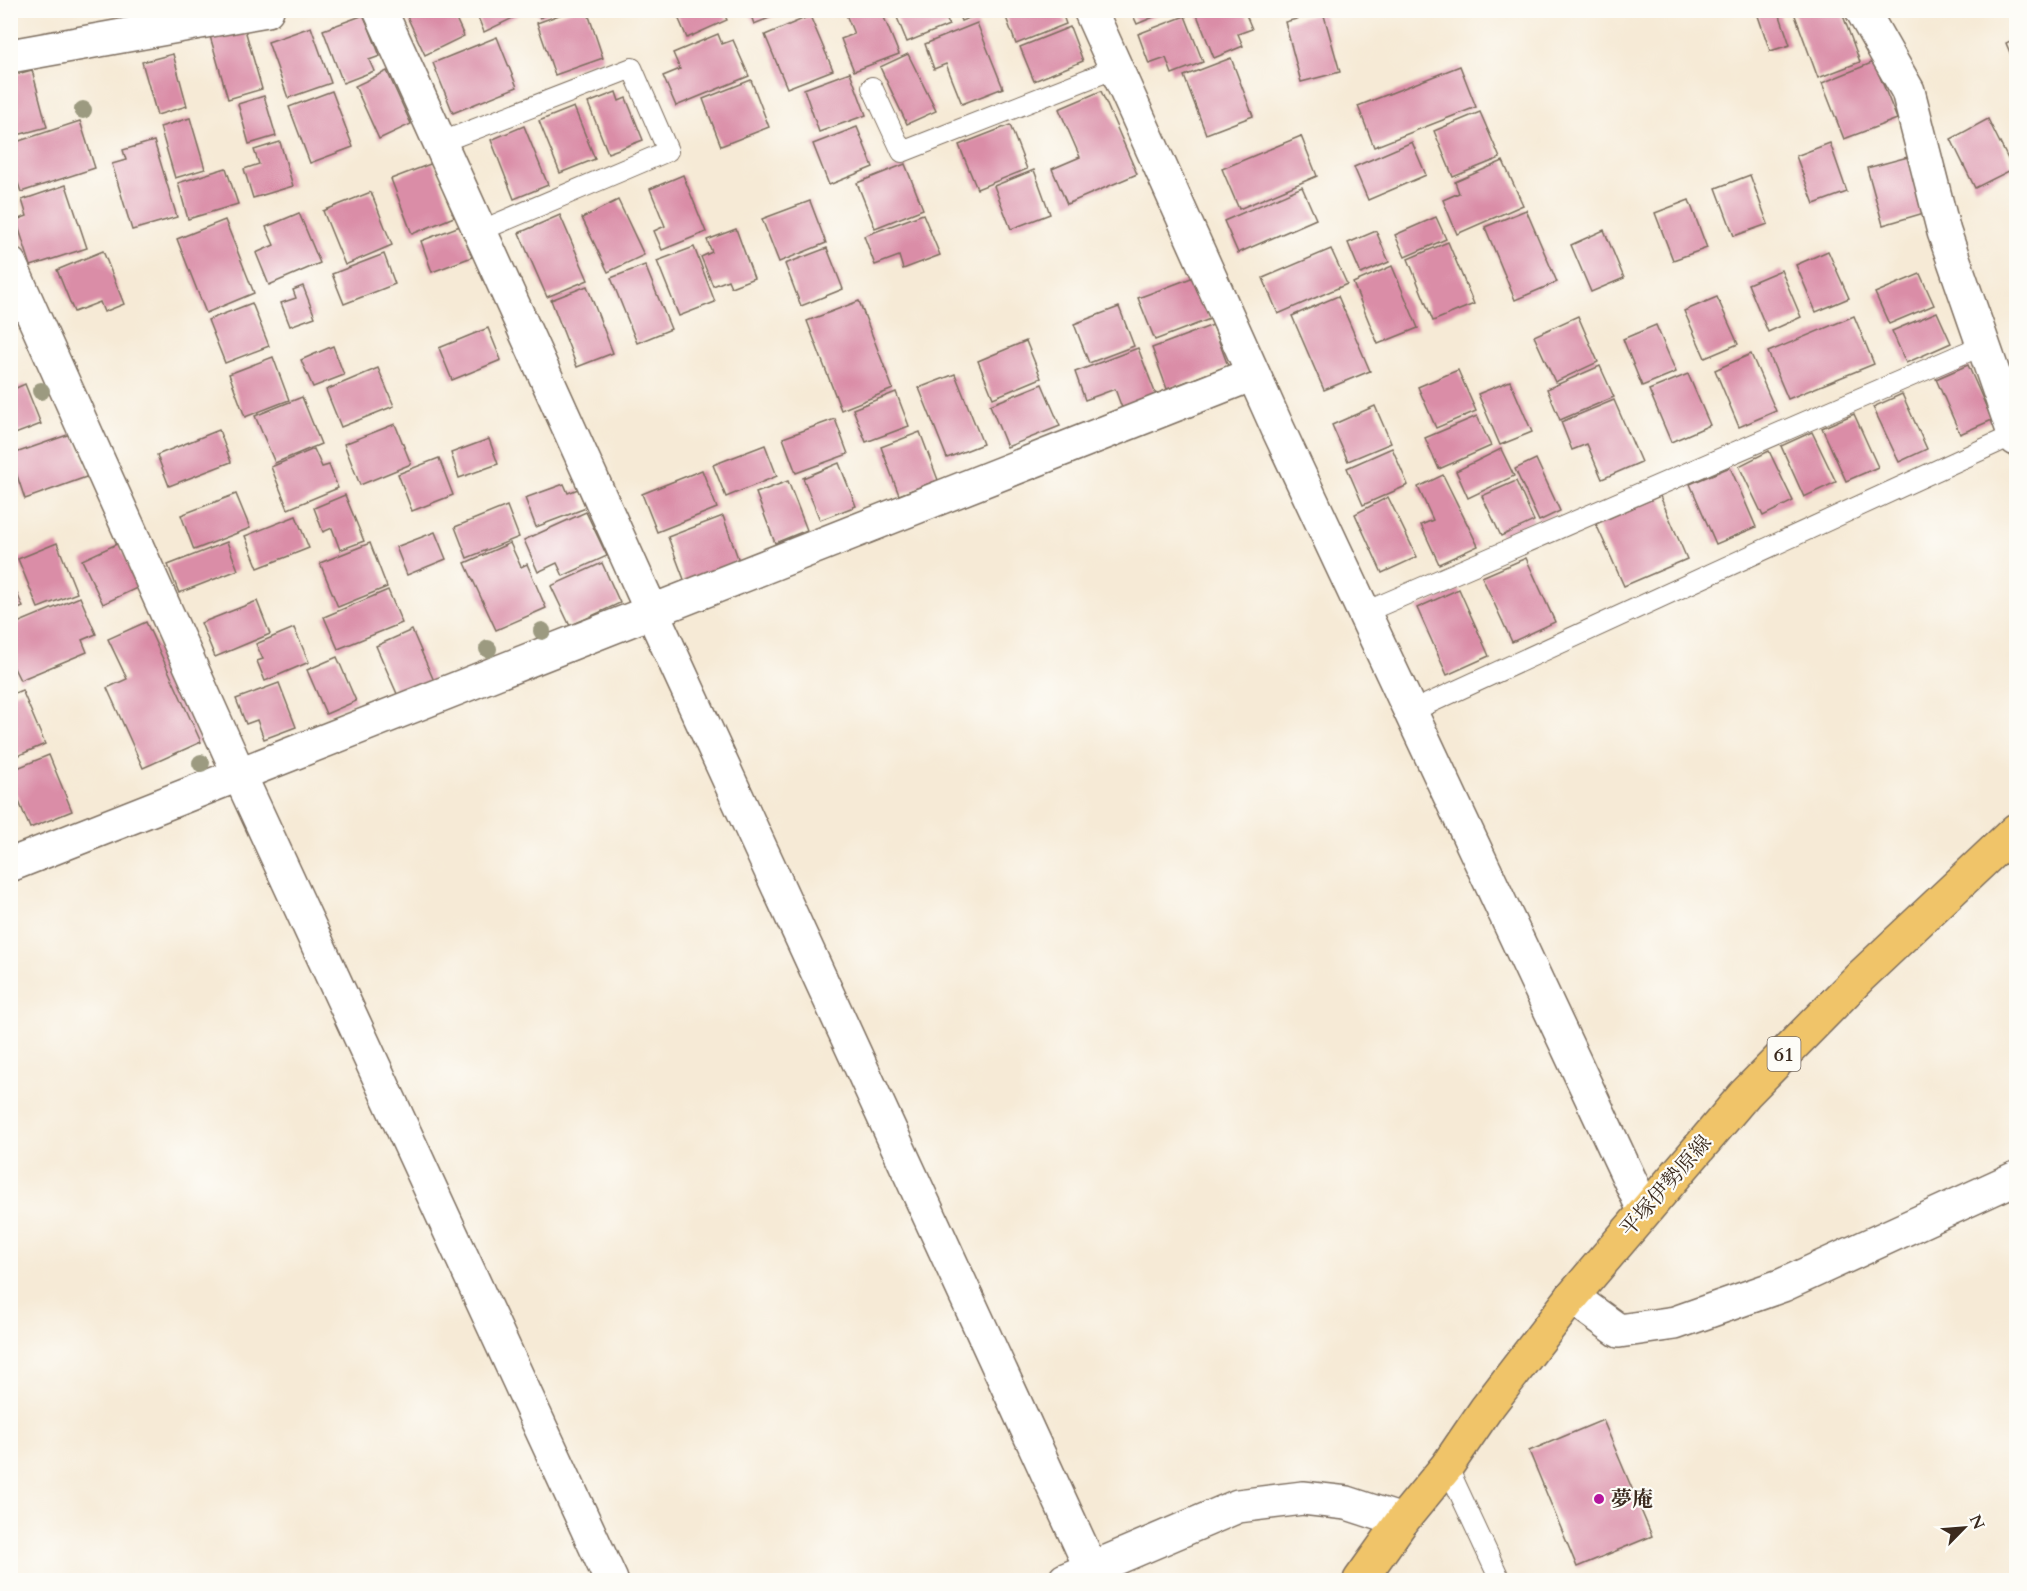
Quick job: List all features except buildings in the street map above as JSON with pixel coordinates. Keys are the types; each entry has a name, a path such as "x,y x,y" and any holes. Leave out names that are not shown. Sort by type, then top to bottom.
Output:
{"main road":[{"name":"平塚伊勢原線","path":"1360,1581 1402,1521 1447,1466 1486,1409 1572,1297 1753,1085 1860,977 2016,830"}],"street":[{"path":"10,56 267,10"},
{"path":"380,10 652,612 1078,1574 1238,1506 1303,1497 1347,1503 1402,1521"},
{"path":"1090,10 1363,613 1644,1210"},
{"path":"1862,10 1908,92 1944,232 2016,436"},
{"path":"10,264 239,774 611,1581"},
{"path":"10,865 1253,374"},
{"path":"1572,1297 1619,1331 1676,1323 1783,1285 2016,1178"}],"lane":[{"path":"439,143 632,68 668,151 480,231"},
{"path":"872,87 902,152 1116,68"},
{"path":"1363,613 1983,345"},
{"path":"1410,712 2016,436"},
{"path":"1447,1466 1500,1581"}],"place":[{"name":"夢庵","path":"1599,1499"}]}
